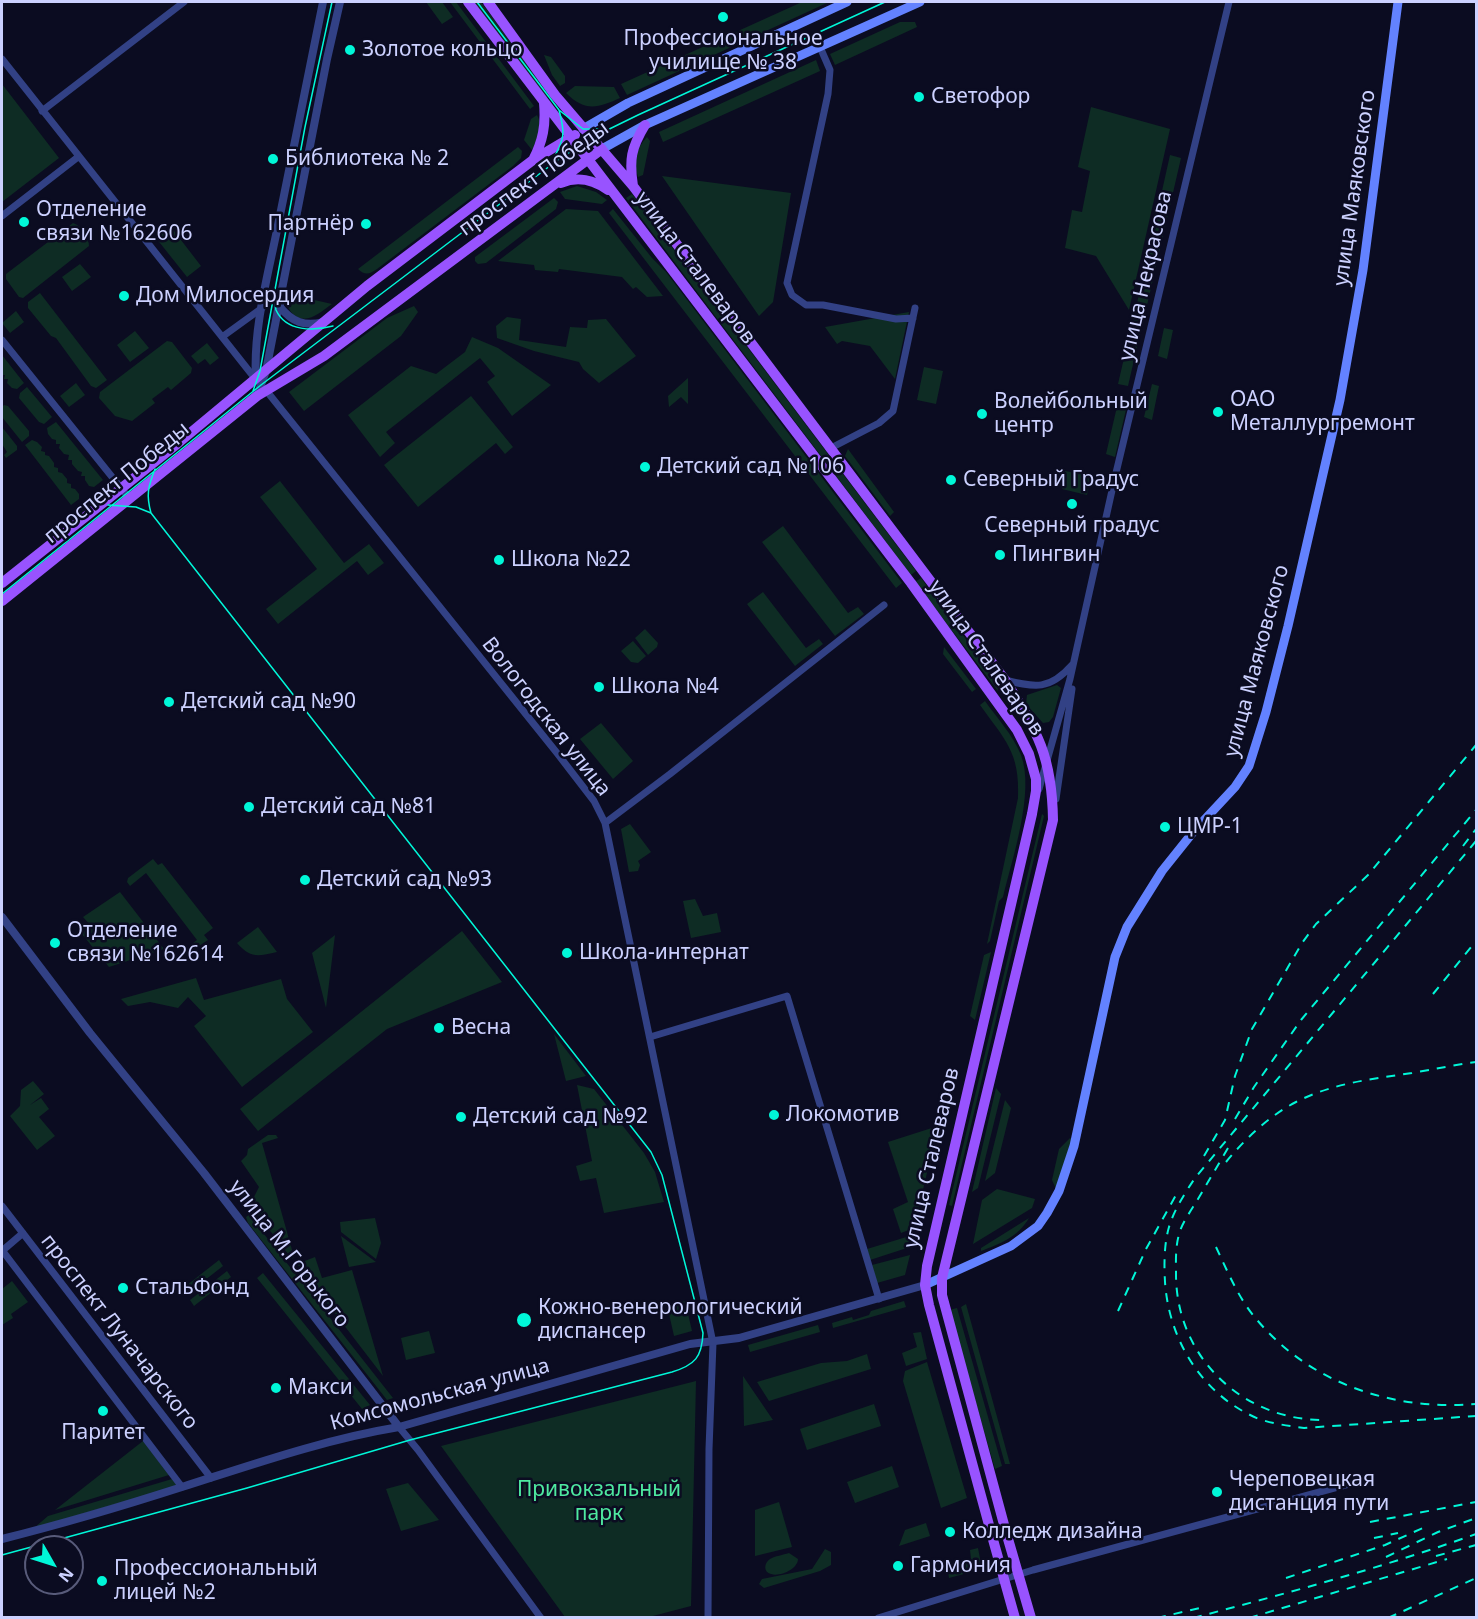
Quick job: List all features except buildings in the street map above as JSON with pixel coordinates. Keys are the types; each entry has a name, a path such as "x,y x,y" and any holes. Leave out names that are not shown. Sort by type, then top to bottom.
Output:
{"main road":[{"name":"улица Сталеваров","path":"468,2 911,583 1017,730 1029,754 1036,779 1032,814 927,1266 926,1285 929,1305 1016,1617"},
{"name":"улица Сталеваров","path":"488,2 555,95 633,186 1005,680 1042,746 1052,794 1053,820 942,1278 942,1295 1031,1617"},
{"name":"проспект Победы","path":"2,601 260,388 266,371 367,286 533,160 628,103 837,4 847,2"},
{"name":"проспект Победы","path":"2,583 121,487 260,388 301,370 333,349 602,149 645,125 920,2"},
{"name":"улица Маяковского","path":"926,1285 1011,1246 1038,1226 1047,1213 1068,1168 1115,957 1127,927 1172,857 1235,787 1249,766 1266,712 1288,626 1340,400 1363,270 1398,2"},
{"path":"533,160 542,141 546,122 544,103"},
{"path":"633,186 629,164 634,145 645,125"},
{"path":"552,187 566,180 585,179 601,185 617,197"},
{"path":"290,350 287,355 288,363 291,367 301,370"}],"street":[{"path":"42,111 184,2"},
{"path":"260,388 255,364 261,308 323,2"},
{"path":"266,371 280,291 340,2"},
{"name":"улица Некрасова","path":"1074,663 1115,477 1228,2"},
{"path":"820,47 830,70 828,94 788,283 792,295 806,305 823,305 896,319 913,318"},
{"name":"Вологодская улица","path":"2,61 222,336 260,388 557,753 594,801 605,823 713,1343 709,1449 708,1617"},
{"path":"2,216 78,158"},
{"path":"280,291 280,307 292,320 311,325 326,321"},
{"path":"222,336 261,308"},
{"path":"830,449 879,423 893,411 915,308"},
{"path":"2,340 129,498"},
{"path":"605,823 884,605"},
{"path":"1005,680 1030,687 1047,684 1063,675 1074,663"},
{"path":"1032,814 1074,663"},
{"path":"1053,820 1074,663"},
{"name":"улица М.Горького","path":"2,917 90,1033 204,1173 418,1450 541,1617"},
{"path":"650,1037 788,996 879,1299"},
{"name":"проспект Луначарского","path":"2,1206 211,1478"},
{"path":"2,1251 23,1233"},
{"name":"проспект Луначарского","path":"2,1251 182,1487"},
{"name":"Комсомольская улица","path":"2,1539 369,1432 399,1427 690,1344 713,1343 739,1338 926,1285"},
{"path":"878,1617 1033,1570 1360,1481"}],"green space":[{"path":"426,2 442,2 453,17 442,24"},
{"path":"450,2 456,2 534,106 530,109"},
{"path":"474,2 481,2 551,95 546,98"},
{"path":"802,2 829,2 627,95 621,84"},
{"path":"900,22 915,22 917,27 835,65 830,54"},
{"path":"544,55 551,57 565,76 565,83 560,86 552,75"},
{"path":"816,60 820,71 663,142 659,132"},
{"path":"2,84 59,158 2,202"},
{"path":"575,86 614,87 620,98 598,106 586,106 566,93"},
{"path":"1091,107 1170,129 1129,310 1096,256 1065,248 1072,210 1082,212 1090,171 1078,167"},
{"path":"537,115 540,128 532,150 524,140 531,119"},
{"path":"647,137 650,141 643,175 638,177 636,156"},
{"path":"518,147 522,151 521,158 513,166 374,271 365,273 358,269"},
{"path":"1170,155 1181,158 1145,314 1135,312"},
{"path":"662,176 791,193 773,302 759,316"},
{"path":"577,186 596,192 607,200 602,204 565,199 560,192"},
{"path":"632,194 916,571 911,575 626,198"},
{"path":"554,198 558,202 556,209 486,263 478,264 475,261 475,257"},
{"path":"566,209 598,211 663,296 647,297 636,287 633,289 622,277 559,269 558,272 535,270 534,265 498,261"},
{"path":"613,209 666,272 902,583 896,588 609,213"},
{"path":"73,223 84,232 89,246 23,298 19,297 6,279 6,274"},
{"path":"171,227 201,266 187,277 156,238"},
{"path":"80,264 91,277 72,291 62,277"},
{"path":"40,293 107,380 96,388 91,386 56,338 51,336 28,308 28,302"},
{"path":"288,294 332,304 313,317 302,319 289,309"},
{"path":"414,306 418,312 401,336 304,411 289,392 387,318"},
{"path":"16,311 24,322 10,333 2,323"},
{"path":"909,312 895,379 870,346 842,341 837,344 825,327"},
{"path":"507,317 521,319 519,340 566,347 570,327 587,328 588,320 606,319 636,356 599,383 583,369 579,362 534,351 497,338 496,326"},
{"path":"1133,319 1143,321 1128,386 1118,384"},
{"path":"1164,328 1173,330 1167,359 1158,356"},
{"path":"135,331 149,348 130,362 117,345"},
{"path":"472,337 498,348 551,385 512,416 487,382 495,376 480,358 386,432 395,443 380,457 348,415 411,366 436,374 465,352"},
{"path":"167,341 172,342 192,368 191,373 171,390 168,387 152,399 155,403 132,421 115,416 99,398 100,392"},
{"path":"207,343 219,358 210,365 205,359 198,364 191,356"},
{"path":"2,355 24,383 17,389 12,388 7,383 8,379 4,379 5,375 2,375"},
{"path":"924,367 943,371 936,404 917,400"},
{"path":"688,378 688,404 681,397 669,407 668,396"},
{"path":"76,383 85,395 69,407 60,396"},
{"path":"1152,384 1159,386 1152,420 1144,417"},
{"path":"27,387 52,417 44,424 39,422 19,398 20,393"},
{"path":"471,396 513,447 505,454 496,443 418,507 384,465"},
{"path":"1119,398 1128,401 1115,457 1106,454"},
{"path":"4,405 8,406 29,431 29,436 22,442 2,417"},
{"path":"56,422 103,480 94,487 89,486 85,476 81,476 82,472 72,464 72,460 68,460 69,455 64,454 59,448 60,444 56,444 56,440 48,434 47,428"},
{"path":"2,427 17,446 17,450 6,458 4,455 7,452 2,444"},
{"path":"32,440 42,447 41,451 49,456 54,467 58,468 58,472 62,473 67,483 71,484 71,488 79,494 79,499 71,505 25,445"},
{"path":"848,449 894,512 890,516 845,456"},
{"path":"1065,471 1091,476 1087,495 1062,489"},
{"path":"280,481 344,563 369,544 384,563 368,575 357,561 278,624 266,609 317,569 260,497"},
{"path":"783,526 848,613 858,607 864,614 835,636 762,542"},
{"path":"921,578 1001,687 998,691 915,582"},
{"path":"763,592 806,648 819,639 823,644 795,666 747,604"},
{"path":"645,629 658,643 648,655 635,638"},
{"path":"633,641 646,656 638,663 631,662 621,651"},
{"path":"944,647 976,689 972,692 943,654"},
{"path":"1057,685 1061,688 1053,717 1049,722 1043,723 1026,704 1027,695"},
{"path":"985,701 1018,748 1025,770 1021,826 1003,897 999,901 990,941 987,944 1018,798 1018,782 1009,747 980,705"},
{"path":"601,723 633,761 613,779 580,739"},
{"path":"1042,814 1044,816 952,1206 949,1205"},
{"path":"630,824 651,852 638,861 640,865 638,871 629,872 621,829"},
{"path":"153,859 158,865 162,863 213,928 204,935 208,940 196,948 185,949 197,940 146,873 130,886 127,882 128,878"},
{"path":"120,892 164,949 109,967 81,933 91,926 83,917"},
{"path":"695,899 703,916 717,913 721,932 691,938 683,901"},
{"path":"258,927 277,952 255,955 246,952 237,943"},
{"path":"462,931 502,982 387,1029 258,1131 240,1109"},
{"path":"335,935 326,1008 312,953"},
{"path":"991,952 975,1020 970,1016 984,955"},
{"path":"196,978 204,1000 281,979 287,999 313,1032 242,1087 194,1026 206,1016 188,997 178,1008 150,1002 128,1006 121,999"},
{"path":"554,1034 586,1076 566,1081"},
{"path":"33,1081 44,1094 30,1105 41,1098 49,1109 39,1117 55,1136 37,1150 10,1116 20,1106 21,1090"},
{"path":"577,1085 594,1089 644,1153 655,1172 664,1202 604,1213 596,1178 580,1181 576,1166 592,1161"},
{"path":"996,1088 1001,1094 978,1188 972,1192"},
{"path":"1005,1100 1011,1108 995,1173 985,1181"},
{"path":"938,1126 914,1228 901,1233 893,1209 908,1202 888,1142"},
{"path":"268,1135 276,1135 278,1138 262,1143 294,1257 292,1259 250,1205 259,1187 241,1161 247,1155 248,1149"},
{"path":"1070,1138 1072,1139 1056,1189 1052,1180 1059,1149"},
{"path":"997,1189 1035,1199 1032,1208 973,1244 982,1200"},
{"path":"249,1215 393,1398 387,1400 248,1223 246,1217"},
{"path":"375,1218 381,1243 376,1259 341,1232 340,1222"},
{"path":"1029,1218 1014,1235 981,1251 981,1248"},
{"path":"913,1235 910,1247 870,1260 867,1249"},
{"path":"341,1236 376,1262 349,1267"},
{"path":"910,1255 905,1275 877,1283 872,1265"},
{"path":"315,1257 322,1278 352,1270 383,1376 297,1264"},
{"path":"219,1260 223,1266 186,1295 182,1289"},
{"path":"227,1271 231,1277 194,1306 190,1300"},
{"path":"263,1273 370,1405 362,1409 257,1278"},
{"path":"12,1281 28,1302 11,1314 13,1318 2,1325 2,1289"},
{"path":"685,1301 692,1331 674,1336 667,1305"},
{"path":"904,1301 906,1307 833,1328 832,1323 852,1317 853,1320 869,1315 871,1311"},
{"path":"966,1304 1010,1464 1005,1464 961,1307"},
{"path":"957,1308 1002,1466 995,1469 949,1310"},
{"path":"818,1325 820,1332 750,1352 748,1345"},
{"path":"429,1331 435,1353 406,1360 401,1338"},
{"path":"921,1332 927,1359 906,1366 902,1353 917,1347 913,1333"},
{"path":"867,1354 871,1369 769,1401 757,1382 821,1363 847,1361"},
{"path":"927,1362 967,1498 941,1508 903,1381 905,1371"},
{"path":"743,1376 773,1420 744,1426"},
{"name":"Привокзальный парк","path":"696,1381 691,1606 649,1617 565,1617 441,1446"},
{"path":"874,1404 881,1426 807,1450 800,1429"},
{"path":"143,1441 169,1475 55,1510"},
{"path":"892,1466 899,1487 855,1503 847,1482"},
{"path":"172,1479 178,1486 34,1528 48,1516"},
{"path":"408,1483 439,1520 401,1531 386,1489"},
{"path":"779,1502 792,1547 755,1556 755,1510"},
{"path":"926,1523 930,1536 899,1546 905,1530"},
{"path":"978,1548 982,1569 949,1578 947,1565 971,1559 970,1550"},
{"path":"825,1549 831,1552 831,1565 820,1571 764,1588 759,1584 762,1579 812,1569"},
{"path":"789,1553 798,1559 792,1569 775,1575 767,1571 766,1565 770,1559"}],"tram line":[{"path":"332,2 305,127 274,295 276,310 286,322 293,326 309,329 333,326"},
{"path":"477,2 559,110 583,129 605,129"},
{"path":"2,594 261,385 559,159 591,138 638,115 885,2"},
{"path":"553,159 563,135 559,110"},
{"path":"253,391 260,371 273,300"},
{"path":"2,1555 247,1488 410,1440 672,1372 696,1359 702,1341 703,1333 662,1175 651,1152 151,513 149,491 155,469"},
{"path":"108,505 136,507 151,513"}],"railway":[{"path":"1204,1156 1225,1120 1235,1076 1252,1029 1302,943 1316,924 1368,875 1476,745"},
{"path":"1235,1119 1254,1087 1301,1020 1476,810"},
{"path":"1463,846 1476,829"},
{"path":"1476,841 1195,1178 1171,1221 1166,1240 1164,1269 1168,1304 1174,1325 1192,1364 1221,1396 1239,1409 1259,1419 1304,1428 1476,1416"},
{"path":"1433,994 1476,941"},
{"path":"1226,1162 1267,1121 1296,1102 1324,1090 1476,1062"},
{"path":"1228,1148 1186,1219 1178,1237 1176,1276 1179,1306 1188,1334 1203,1359 1221,1380 1243,1397 1269,1410 1297,1418 1327,1420"},
{"path":"1118,1311 1146,1249 1176,1195"},
{"path":"1216,1247 1237,1291 1253,1315 1275,1339 1299,1359 1325,1375 1353,1388 1413,1403 1476,1404"},
{"path":"1370,1522 1476,1502"},
{"path":"1386,1557 1438,1532 1476,1518"},
{"path":"1286,1578 1385,1545 1425,1527"},
{"path":"1374,1538 1398,1533"},
{"path":"1193,1618 1371,1568 1476,1534"},
{"path":"1436,1556 1476,1545"},
{"path":"1249,1618 1447,1559"},
{"path":"1388,1618 1476,1578"},
{"path":"1157,1618 1204,1607"}],"place":[{"name":"Профессиональное училище № 38","path":"723,17"},
{"name":"Золотое кольцо","path":"350,50"},
{"name":"Светофор","path":"919,97"},
{"name":"Библиотека № 2","path":"273,159"},
{"name":"Отделение связи №162606","path":"24,222"},
{"name":"Партнёр","path":"366,224"},
{"name":"Дом Милосердия","path":"124,296"},
{"name":"OAO Металлургремонт","path":"1218,412"},
{"name":"Волейбольный центр","path":"982,414"},
{"name":"Детский сад №106","path":"645,467"},
{"name":"Северный Градус","path":"951,480"},
{"name":"Северный градус","path":"1072,504"},
{"name":"Пингвин","path":"1000,555"},
{"name":"Школа №22","path":"499,560"},
{"name":"Школа №4","path":"599,687"},
{"name":"Детский сад №90","path":"169,702"},
{"name":"Детский сад №81","path":"249,807"},
{"name":"ЦМР-1","path":"1165,827"},
{"name":"Детский сад №93","path":"305,880"},
{"name":"Отделение связи №162614","path":"55,943"},
{"name":"Школа-интернат","path":"567,953"},
{"name":"Весна","path":"439,1028"},
{"name":"Локомотив","path":"774,1115"},
{"name":"Детский сад №92","path":"461,1117"},
{"name":"СтальФонд","path":"123,1288"},
{"name":"Кожно-венерологический диспансер","path":"524,1320"},
{"name":"Макси","path":"276,1388"},
{"name":"Паритет","path":"103,1411"},
{"name":"Череповецкая дистанция пути","path":"1217,1492"},
{"name":"Колледж дизайна","path":"950,1532"},
{"name":"Гармония","path":"898,1566"},
{"name":"Профессиональный лицей №2","path":"102,1581"}]}
